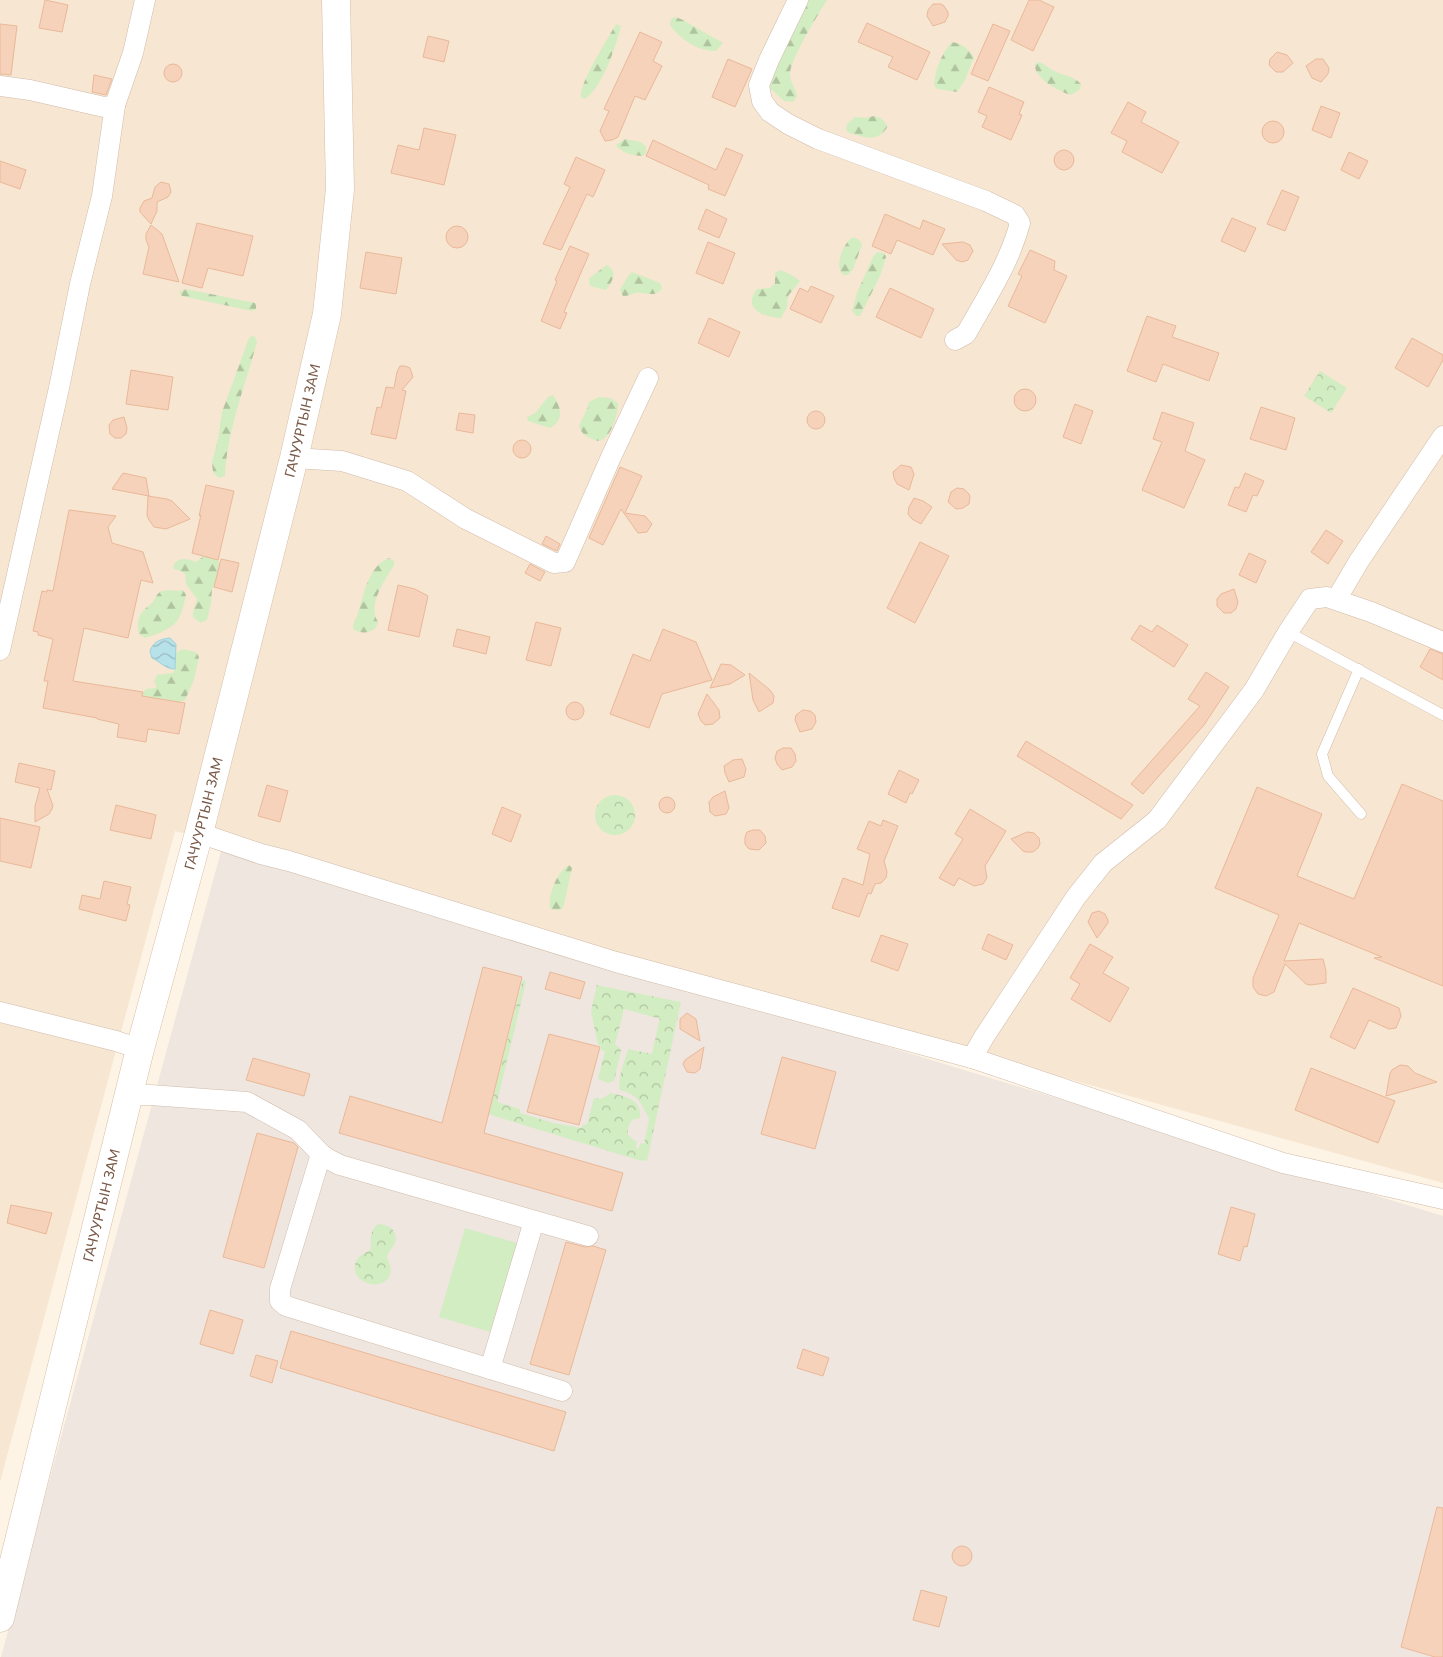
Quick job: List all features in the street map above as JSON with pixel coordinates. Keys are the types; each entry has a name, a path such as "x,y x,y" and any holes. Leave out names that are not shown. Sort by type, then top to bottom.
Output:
{"main road":[{"name":"ГАЧУУРТЫН ЗАМ","path":"0,1618 128,1095 200,834 294,458 327,314 340,189 336,0"}],"street":[{"path":"0,650 59,388 80,284 102,196 115,105 133,53 145,0"},
{"path":"798,0 769,60 759,86 762,101 770,112 788,124 818,139 986,201 1016,216 1020,223 1015,243 1004,268 966,334 955,340"},
{"path":"0,86 30,90 104,107 115,105"},
{"path":"294,458 342,461 407,481 466,519 554,563 565,562 648,378"},
{"path":"1336,600 1359,561 1443,436"},
{"path":"972,1058 1076,897 1103,864 1157,820 1254,690 1288,632 1310,600 1327,597 1372,612 1443,642"},
{"path":"200,834 616,962 972,1058 1283,1163 1443,1199"},
{"path":"0,1012 116,1041 140,1049"},
{"path":"128,1095 248,1102 298,1130 321,1154 340,1165 588,1236"},
{"path":"321,1154 280,1289 280,1301 286,1306 562,1391"},
{"path":"490,1369 534,1221"}],"lane":[{"path":"1288,632 1443,715"},
{"path":"1359,669 1322,754 1328,776 1361,814"}],"shaded area":[{"path":"0,0 1443,0 1443,1183 175,831 0,1482"},
{"path":"223,844 1443,1216 1443,1657 1,1657"}],"green space":[{"path":"809,0 827,0 805,37 791,67 790,77 797,96 793,102 784,101 769,87 770,82"},
{"path":"676,17 723,43 716,51 702,49 690,44 670,25 671,19"},
{"path":"616,24 621,26 607,66 596,87 584,99 581,97 584,82"},
{"path":"952,42 964,47 974,57 965,80 957,92 938,89 934,86 939,63"},
{"path":"1039,62 1054,71 1074,79 1081,84 1080,89 1071,95 1048,84 1038,74 1035,64"},
{"path":"874,116 881,118 888,126 878,136 867,138 851,134 846,130 847,124 855,117 866,118"},
{"path":"625,139 641,142 646,147 646,153 643,156 639,156 628,154 621,150 616,145"},
{"path":"851,238 858,239 862,245 853,269 848,275 843,275 840,271 839,261 845,246"},
{"path":"877,252 884,253 886,257 880,276 860,316 856,316 852,311 857,293"},
{"path":"607,265 612,271 613,277 606,290 590,286 589,279"},
{"path":"780,270 800,281 788,296 787,307 781,318 762,314 753,307 752,302 757,289 770,288 775,283 775,273"},
{"path":"632,272 660,283 662,288 653,294 635,293 623,296 620,290"},
{"path":"186,289 255,303 256,309 252,311 182,296 179,292"},
{"path":"254,335 257,342 233,425 226,459 225,476 219,478 213,472 212,462 222,412 249,338"},
{"path":"1320,371 1347,388 1331,413 1304,396"},
{"path":"553,395 560,409 560,417 555,425 550,428 528,421 527,417 535,413 548,397"},
{"path":"599,397 610,398 618,403 618,408 610,432 602,440 598,441 585,435 579,426 589,402"},
{"path":"204,556 217,559 220,564 212,589 207,620 201,623 193,617 197,599 186,584 185,574 174,569 173,566 180,560 186,559 196,562"},
{"path":"389,558 394,561 394,565 378,592 375,615 378,622 375,629 364,632 356,631 353,629 354,624 368,580 376,567"},
{"path":"165,590 183,590 186,595 184,605 180,616 174,624 162,632 145,638 139,634 138,623 140,616 158,593"},
{"path":"182,649 196,652 199,657 194,680 185,700 180,702 163,699 162,708 143,699 143,693 146,689 156,688 154,681 157,675 173,673 176,653"},
{"path":"615,795 629,801 635,815 629,829 615,835 601,829 595,815 601,801"},
{"path":"569,865 572,868 563,908 553,910 550,908 552,890 557,878"},
{"path":"523,979 526,982 497,1102 520,1109 520,1113 553,1123 581,1128 587,1124 594,1098 601,1099 611,1093 627,1097 635,1102 640,1111 640,1118 632,1120 628,1128 628,1133 637,1142 636,1148 638,1149 641,1143 644,1144 649,1119 635,1097 620,1090 620,1075 628,1049 652,1054 660,1017 657,1018 624,1009 615,1045 621,1051 614,1081 608,1083 598,1079 605,1051 601,1050 601,1046 598,1045 591,1011 596,985 681,1002 647,1161 638,1160 488,1114"},
{"path":"378,1224 391,1228 396,1238 387,1256 391,1267 388,1278 383,1283 369,1284 357,1276 355,1269 356,1261 371,1249 372,1232"},
{"path":"465,1228 517,1243 490,1332 439,1317"}],"water":[{"path":"170,638 176,644 175,669 166,667 152,658 150,651 157,642"}],"building":[{"path":"45,0 68,5 62,32 39,28"},
{"path":"1029,0 1039,0 1054,7 1033,51 1011,40"},
{"path":"933,4 944,6 948,16 945,22 933,26 927,16 928,10"},
{"path":"867,23 930,52 917,80 888,67 893,57 858,42"},
{"path":"0,24 17,26 11,75 0,74"},
{"path":"993,24 1010,31 988,81 971,74"},
{"path":"640,32 662,42 653,61 662,66 645,100 635,96 618,137 605,141 600,131 609,111 604,109"},
{"path":"428,36 449,41 444,62 423,57"},
{"path":"1277,52 1287,55 1293,63 1283,72 1276,72 1269,65 1270,59"},
{"path":"728,59 752,69 735,107 712,97"},
{"path":"1316,59 1323,59 1329,68 1328,74 1321,82 1312,78 1306,66"},
{"path":"173,64 179,67 182,73 179,79 173,82 167,79 164,73 167,67"},
{"path":"94,75 112,79 106,95 92,92"},
{"path":"989,87 1024,102 1019,114 1022,115 1011,140 982,127 987,116 978,112"},
{"path":"1128,102 1146,112 1141,122 1179,142 1162,173 1122,152 1127,141 1111,133"},
{"path":"1321,106 1340,113 1331,138 1312,130"},
{"path":"1273,121 1283,128 1284,132 1277,142 1273,143 1263,136 1262,132 1269,122"},
{"path":"424,128 456,135 444,185 391,173 398,145 419,150"},
{"path":"653,140 716,170 726,148 743,155 725,196 708,189 709,185 646,156"},
{"path":"1064,150 1071,153 1074,160 1071,167 1064,170 1057,167 1054,160 1057,153"},
{"path":"1349,152 1368,161 1359,179 1341,170"},
{"path":"576,157 605,170 593,197 587,194 561,250 543,244 570,187 564,184"},
{"path":"0,161 26,170 20,189 0,182"},
{"path":"161,182 169,184 171,192 168,197 157,202 157,211 151,224 140,212 140,208 144,201 152,198 155,187"},
{"path":"1282,190 1299,197 1285,231 1267,224"},
{"path":"706,209 727,219 719,238 698,229"},
{"path":"885,214 920,229 923,220 945,229 933,255 897,240 891,254 872,246"},
{"path":"1232,218 1256,228 1245,252 1221,241"},
{"path":"197,223 253,236 243,276 208,268 202,288 182,283"},
{"path":"151,225 162,234 179,282 143,274 149,247 146,234"},
{"path":"453,226 461,226 468,233 468,241 461,248 453,248 446,241 446,233"},
{"path":"708,242 735,253 723,284 696,273"},
{"path":"963,242 970,245 973,251 968,260 962,262 956,260 942,244"},
{"path":"570,246 589,254 564,312 567,313 560,329 541,321 557,281 555,280"},
{"path":"1030,250 1055,261 1054,270 1067,276 1045,323 1008,306 1022,276 1018,274"},
{"path":"366,252 402,258 396,294 360,288"},
{"path":"811,286 834,296 821,323 790,309 800,288 808,292"},
{"path":"890,288 934,309 921,338 876,317"},
{"path":"1147,316 1176,326 1172,337 1219,353 1209,381 1163,364 1156,382 1127,371"},
{"path":"709,318 740,332 729,357 698,343"},
{"path":"1412,338 1443,355 1443,360 1428,387 1395,368"},
{"path":"400,366 410,368 413,377 402,390 406,391 396,439 371,434 377,407 381,408 386,387 394,388"},
{"path":"131,370 173,377 168,410 126,404"},
{"path":"1025,389 1035,396 1036,400 1029,410 1025,411 1015,404 1014,400 1021,390"},
{"path":"1075,404 1093,411 1081,444 1063,437"},
{"path":"1261,407 1295,418 1286,450 1250,439"},
{"path":"812,411 820,411 825,416 823,427 812,429 807,424 807,416"},
{"path":"1162,412 1194,423 1185,451 1205,460 1184,508 1142,490 1162,442 1153,439"},
{"path":"459,413 475,415 473,433 456,430"},
{"path":"124,417 127,428 126,434 121,438 115,438 110,434 109,425 113,420"},
{"path":"522,440 530,445 531,449 526,457 522,458 514,453 513,449 518,441"},
{"path":"901,465 911,467 914,474 909,490 897,484 894,478 893,472"},
{"path":"620,467 642,476 625,513 645,516 652,524 647,532 638,533 621,509 603,545 589,538"},
{"path":"123,473 146,478 149,496 112,489"},
{"path":"1245,473 1264,481 1257,496 1253,495 1246,512 1228,505 1235,487 1239,488"},
{"path":"206,485 234,491 218,560 192,553"},
{"path":"957,488 964,489 970,497 969,504 963,508 956,509 948,502 951,492"},
{"path":"148,496 172,501 190,519 166,529 154,527 147,515"},
{"path":"914,498 932,507 921,524 912,519 908,514 909,507"},
{"path":"69,510 116,516 108,527 112,543 143,552 153,583 141,580 128,638 84,628 73,681 143,692 142,696 185,703 179,734 148,729 146,742 117,737 119,724 43,708 48,681 44,681 53,639 38,635 38,632 33,631 42,591 53,591"},
{"path":"1326,530 1343,541 1328,564 1311,552"},
{"path":"546,536 560,544 557,551 542,544"},
{"path":"920,542 949,556 915,623 887,608"},
{"path":"1249,553 1266,561 1256,583 1239,575"},
{"path":"221,559 239,563 232,592 214,587"},
{"path":"530,564 545,572 540,581 525,573"},
{"path":"398,585 415,589 428,596 419,637 388,630"},
{"path":"1234,589 1238,602 1236,609 1231,613 1224,613 1217,606 1217,599 1221,594"},
{"path":"536,622 561,628 551,666 526,660"},
{"path":"1140,625 1152,632 1157,625 1188,645 1174,667 1131,639"},
{"path":"457,629 490,637 486,654 453,646"},
{"path":"663,629 696,642 712,680 662,694 649,728 610,714 633,654 650,661"},
{"path":"1430,649 1443,654 1443,680 1420,667"},
{"path":"721,664 731,665 745,675 730,684 710,688"},
{"path":"1206,672 1229,687 1204,725 1143,794 1131,784 1200,706 1188,699"},
{"path":"749,673 770,690 774,696 773,703 759,712 753,700"},
{"path":"707,694 719,710 720,718 713,724 705,725 698,714"},
{"path":"571,702 579,702 584,707 582,718 571,720 566,715 566,707"},
{"path":"803,710 813,713 816,722 812,729 800,732 795,720 796,715"},
{"path":"1026,741 1133,805 1121,819 1017,756"},
{"path":"783,748 791,748 795,754 796,761 792,767 782,770 775,758 777,751"},
{"path":"742,759 746,769 744,777 729,782 724,766 733,760"},
{"path":"19,763 55,771 51,790 47,789 53,806 52,809 49,814 35,822 35,806 40,788 15,782"},
{"path":"899,770 919,780 906,803 888,794"},
{"path":"1402,784 1443,801 1443,986 1374,958 1382,957 1299,923 1284,961 1323,959 1326,983 1306,984 1285,964 1274,992 1266,996 1258,994 1253,987 1253,978 1279,915 1215,888 1257,787 1322,814 1297,876 1354,899"},
{"path":"267,785 288,791 280,822 258,816"},
{"path":"725,791 729,808 726,814 715,816 710,812 709,802 713,797"},
{"path":"664,797 670,797 675,802 673,811 664,813 659,808 659,802"},
{"path":"116,805 156,815 151,839 110,830"},
{"path":"502,807 521,815 511,842 492,834"},
{"path":"970,809 1006,831 985,866 987,878 983,884 974,886 959,878 954,886 939,878 963,839 955,834"},
{"path":"0,818 40,827 31,868 0,861"},
{"path":"883,820 898,826 884,861 887,872 886,878 881,883 875,884 871,894 868,893 859,917 832,908 843,878 863,885 870,854 857,849 869,821 881,826"},
{"path":"760,830 765,836 766,843 759,850 749,849 745,844 747,832"},
{"path":"1027,832 1034,833 1039,838 1040,844 1033,852 1023,851 1011,839"},
{"path":"104,881 131,887 127,904 130,905 126,921 79,909 82,895 100,899"},
{"path":"1099,911 1105,914 1108,923 1097,938 1088,922 1092,913"},
{"path":"988,934 1013,945 1006,960 982,949"},
{"path":"881,935 908,944 898,971 871,961"},
{"path":"1090,944 1113,957 1103,973 1129,988 1110,1022 1071,999 1080,984 1070,978"},
{"path":"483,967 522,977 484,1133 623,1173 612,1211 339,1133 350,1096 442,1123"},
{"path":"550,972 585,982 580,999 545,989"},
{"path":"1353,988 1399,1008 1401,1016 1396,1028 1389,1029 1369,1020 1355,1049 1330,1037"},
{"path":"687,1013 696,1019 700,1041 680,1029 680,1019"},
{"path":"549,1034 600,1047 579,1125 527,1112"},
{"path":"704,1047 700,1069 695,1073 687,1072 683,1064 685,1060"},
{"path":"782,1057 836,1072 815,1149 761,1134"},
{"path":"253,1058 310,1074 304,1096 246,1080"},
{"path":"1400,1065 1408,1066 1415,1073 1437,1082 1386,1096 1390,1073"},
{"path":"1311,1068 1395,1101 1378,1143 1295,1110"},
{"path":"257,1133 294,1143 298,1147 264,1268 223,1257"},
{"path":"11,1205 52,1213 46,1234 7,1223"},
{"path":"1231,1207 1255,1214 1247,1247 1244,1246 1240,1261 1218,1254"},
{"path":"566,1242 606,1250 569,1375 530,1364"},
{"path":"210,1310 243,1320 233,1354 200,1344"},
{"path":"291,1331 566,1412 554,1451 280,1368"},
{"path":"803,1349 829,1358 823,1376 797,1368"},
{"path":"256,1355 278,1361 272,1383 250,1376"},
{"path":"1437,1507 1443,1508 1443,1657 1435,1657 1401,1647"},
{"path":"962,1546 969,1549 972,1556 969,1563 962,1566 955,1563 952,1556 955,1549"},
{"path":"921,1590 947,1597 939,1627 913,1620"}]}
